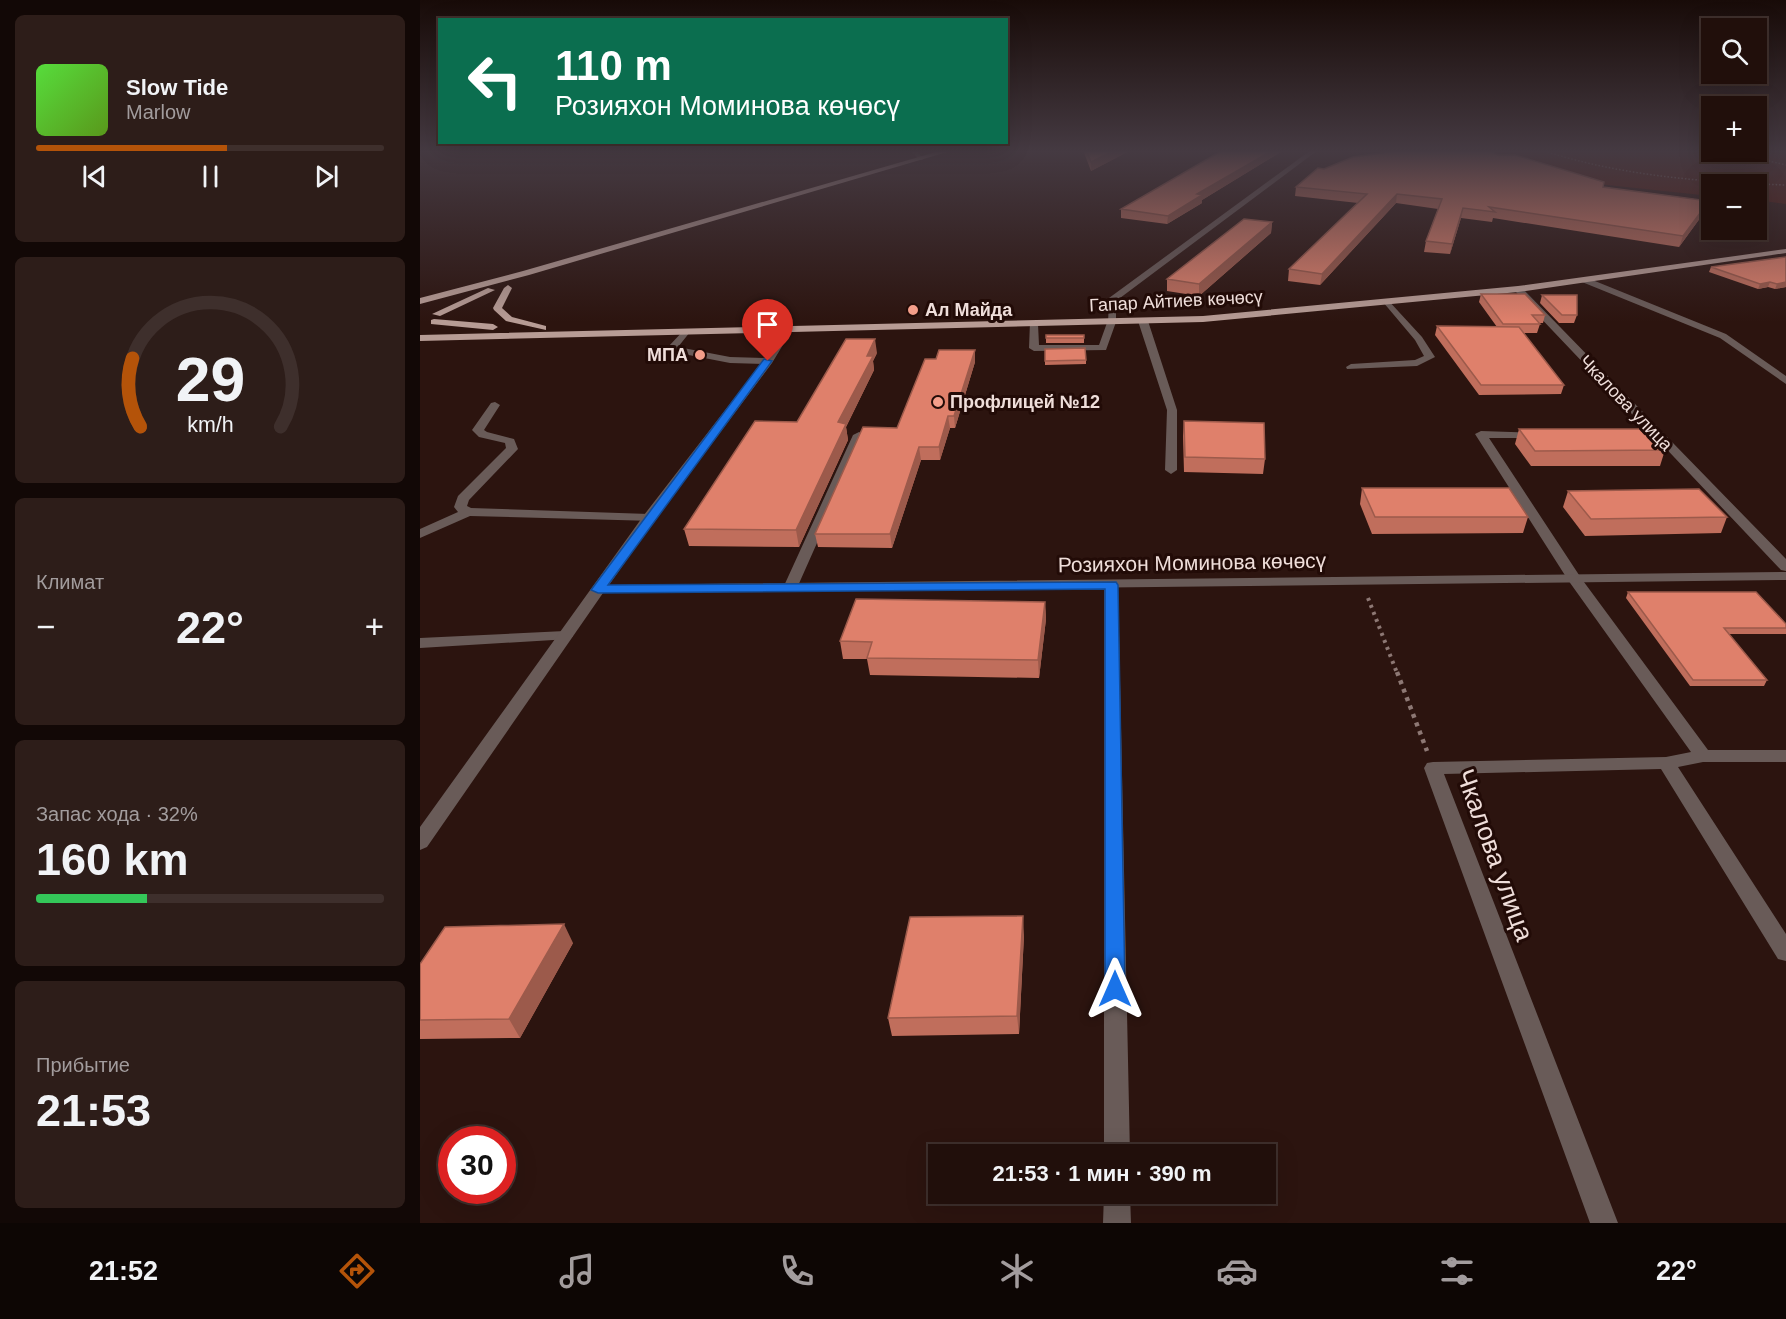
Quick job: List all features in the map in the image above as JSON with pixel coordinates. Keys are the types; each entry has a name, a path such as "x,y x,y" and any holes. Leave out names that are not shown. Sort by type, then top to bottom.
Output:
{"main road":[{"path":"420,301 754,207"},
{"name":"Гапар Айтиев көчөсү","path":"420,338 1203,319 1518,289 1786,251"},
{"path":"420,330 436,319 526,273"},
{"path":"517,278 508,288 497,308 503,315 532,326 579,333"},
{"path":"436,319 475,308 508,288"},
{"name":"Гапар Айтиев көчөсү","path":"420,309 436,319 565,333"}],"street":[{"path":"1033,324 1034,348 1103,348 1112,322 1112,300 1238,207"},
{"path":"1586,280 1723,336 1786,381"},
{"name":"Чкалова улица","path":"1518,289 1786,567"},
{"path":"1351,367 1417,363 1430,357 1419,339 1387,302"},
{"path":"1143,321 1172,410 1171,470"},
{"path":"420,842 649,518 768,361 787,330"},
{"path":"686,332 671,349 730,360 768,361"},
{"path":"468,512 460,507 463,499 512,448 510,441 483,435 478,430 495,405"},
{"path":"1552,435 1481,434 1575,580 1703,756"},
{"path":"790,588 859,435"},
{"path":"1622,435 1657,435"},
{"path":"420,534 468,512 649,518"},
{"name":"Розияхон Моминова көчөсү","path":"598,590 1786,576"},
{"path":"1112,585 1117,1144"},
{"path":"420,643 565,636"},
{"name":"Чкалова улица","path":"1604,1223 1433,768 1666,763 1703,756 1786,756"},
{"path":"1666,763 1786,952"},
{"path":"1117,1204 1117,1223"}],"path":[{"path":"1362,582 1433,768"}],"building":[{"path":"1124,207 1182,207 1168,216 1121,209"},
{"path":"1353,207 1385,207 1322,274 1289,269"},
{"path":"1439,207 1489,207 1495,212 1463,208 1452,244 1426,241"},
{"path":"1489,207 1701,207 1701,212 1683,236"},
{"path":"1244,219 1272,222 1199,284 1167,279"},
{"path":"1786,257 1786,282 1777,284 1770,282 1760,284 1711,267"},
{"path":"1481,294 1525,294 1545,315 1532,315 1540,324 1503,324"},
{"path":"1542,295 1577,295 1577,315 1562,315"},
{"path":"1437,326 1519,327 1564,385 1481,385"},
{"path":"1046,335 1084,335 1084,338 1046,338"},
{"path":"846,339 875,339 867,356 873,356 838,422 846,424 796,530 684,529 755,421 797,422"},
{"path":"1085,348 1086,360 1045,361 1045,349"},
{"path":"939,350 975,350 954,416 948,416 939,447 919,447 890,534 815,534 863,427 897,428 925,359 936,359"},
{"path":"1184,421 1264,423 1265,459 1185,457"},
{"path":"1519,429 1644,429 1665,450 1535,451"},
{"path":"1362,488 1509,488 1528,517 1375,517"},
{"path":"1699,489 1727,517 1591,519 1568,491"},
{"path":"1628,592 1756,592 1786,624 1786,628 1724,628 1767,680 1693,680"},
{"path":"856,599 1045,602 1038,660 867,658 872,642 840,641"},
{"path":"1023,916 1017,1016 888,1018 910,917"},
{"path":"564,924 509,1019 420,1020 420,964 445,927"}],"place":[{"name":"Ал Майда","path":"913,310"},
{"name":"МПА","path":"700,355"},
{"name":"Профлицей №12","path":"938,402"}],"route":[{"path":"768,361 649,518 598,590 1112,585 1115,989"}]}
